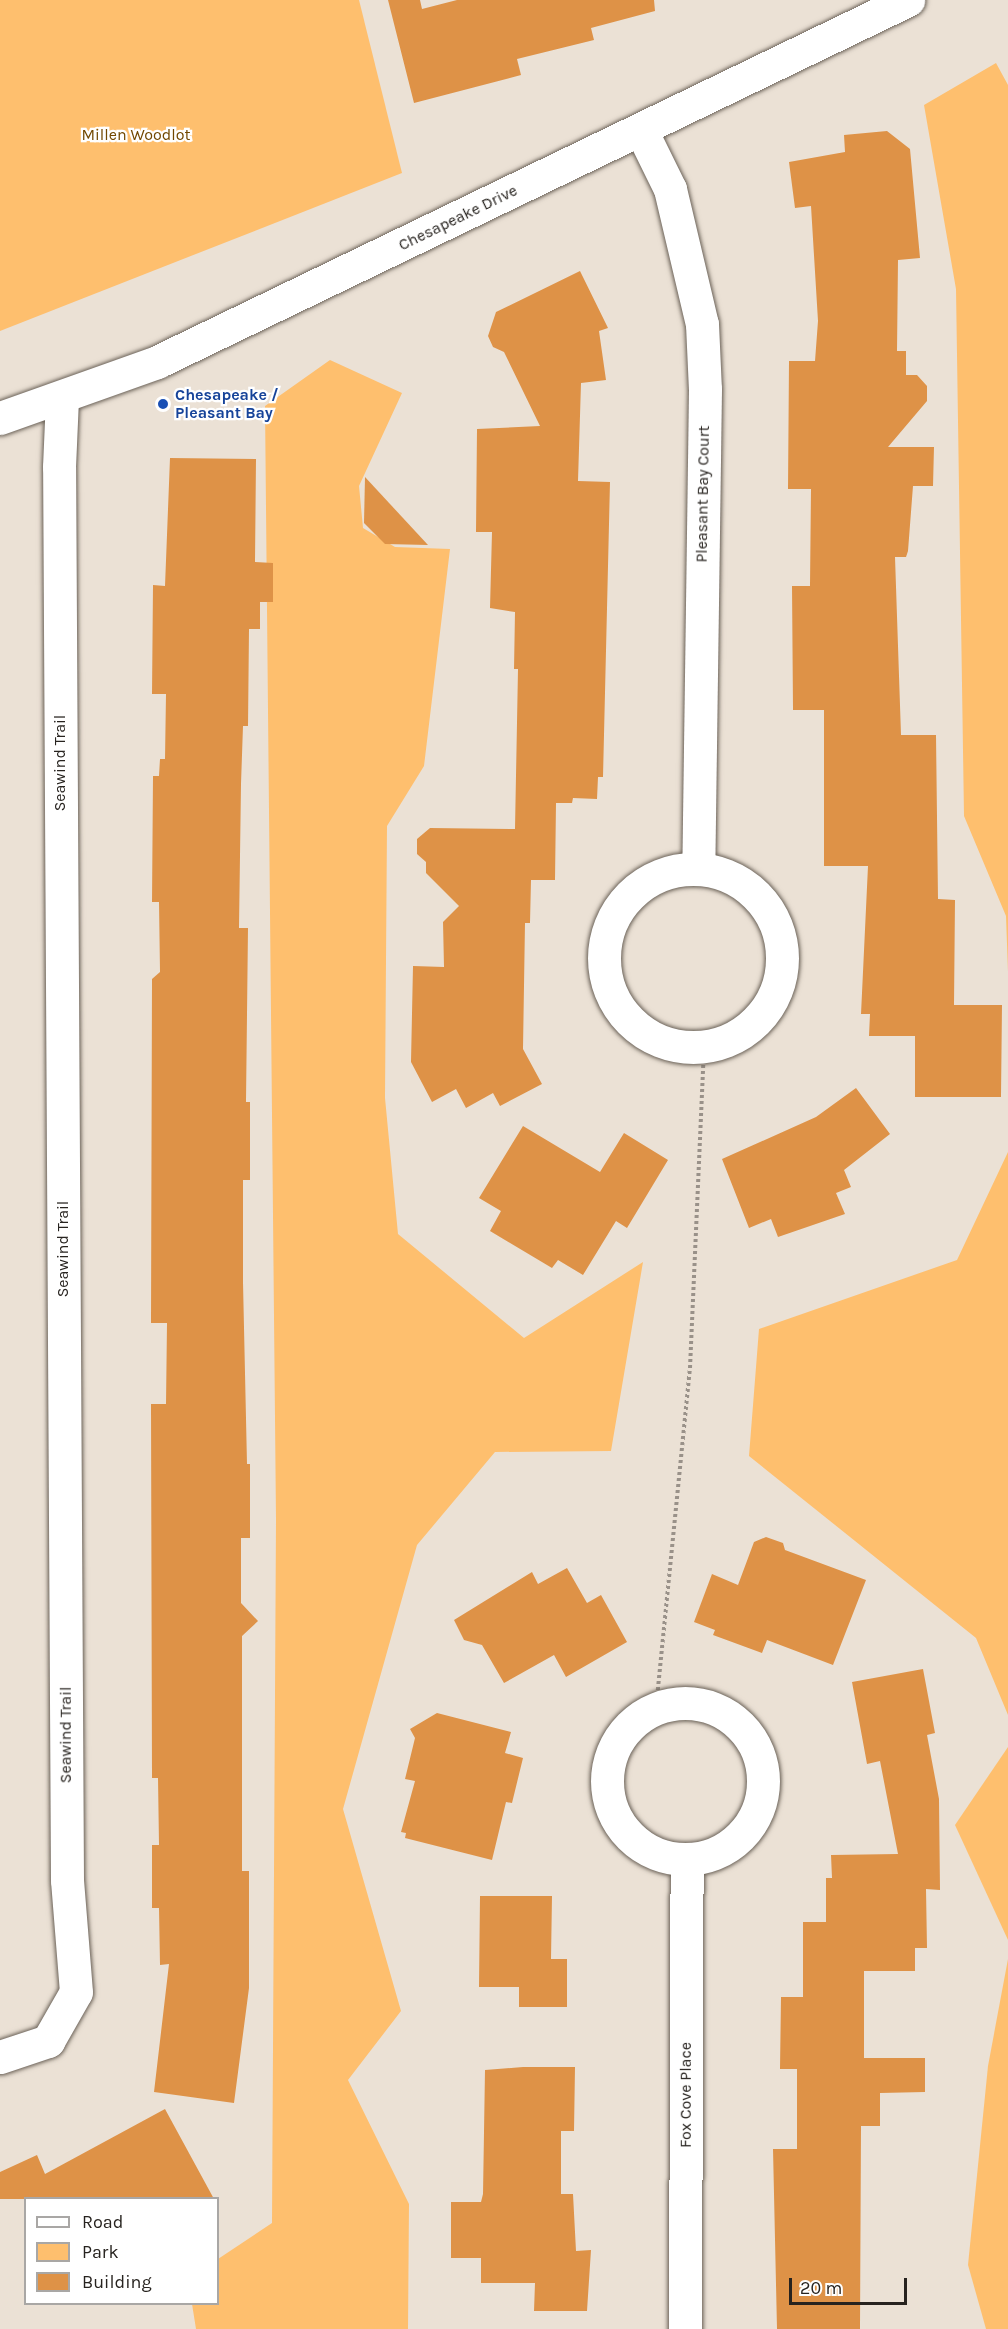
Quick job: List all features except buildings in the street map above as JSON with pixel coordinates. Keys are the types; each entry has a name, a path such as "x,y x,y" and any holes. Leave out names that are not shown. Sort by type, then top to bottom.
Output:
{"street":[{"name":"Chesapeake Drive","path":"0,418 62,398 157,362 908,0"},
{"name":"Pleasant Bay Court","path":"641,130 670,189 702,324 705,388 698,868"},
{"name":"Seawind Trail","path":"0,2057 48,2040 76,1992 67,1868 59,466 62,398"},
{"path":"698,868 728,875 764,903 778,930 782,969 773,999 759,1018 735,1037 704,1047 673,1046 652,1038 624,1016 609,989 604,943 615,914 638,887 666,872 698,868"},
{"path":"676,1702 704,1704 729,1715 750,1737 761,1762 763,1795 754,1820 736,1841 714,1854 687,1860 648,1851 626,1834 609,1800 606,1773 612,1751 627,1728 656,1708 676,1702"},
{"name":"Fox Cove Place","path":"685,2329 687,1860"}],"path":[{"path":"656,1708 690,1368 704,1047"}],"green space":[{"name":"Millen Woodlot","path":"0,0 359,0 402,173 0,331"},
{"path":"996,63 1008,85 1008,972 1006,916 964,816 956,289 924,105"},
{"path":"330,360 402,393 359,486 363,528 395,547 450,549 424,766 387,826 385,1098 398,1234 524,1338 643,1262 611,1451 495,1452 417,1545 343,1809 401,2011 348,2080 409,2204 408,2329 196,2329 192,2305 219,2305 219,2258 272,2223 276,1520 265,406"},
{"path":"1008,1152 1008,1715 976,1638 749,1456 759,1329 957,1260"},
{"path":"1008,1747 1008,1940 955,1825"},
{"path":"1008,1959 1008,2329 986,2329 968,2265 988,2066"}],"place":[{"name":"Chesapeake / Pleasant Bay","path":"163,404"}]}
